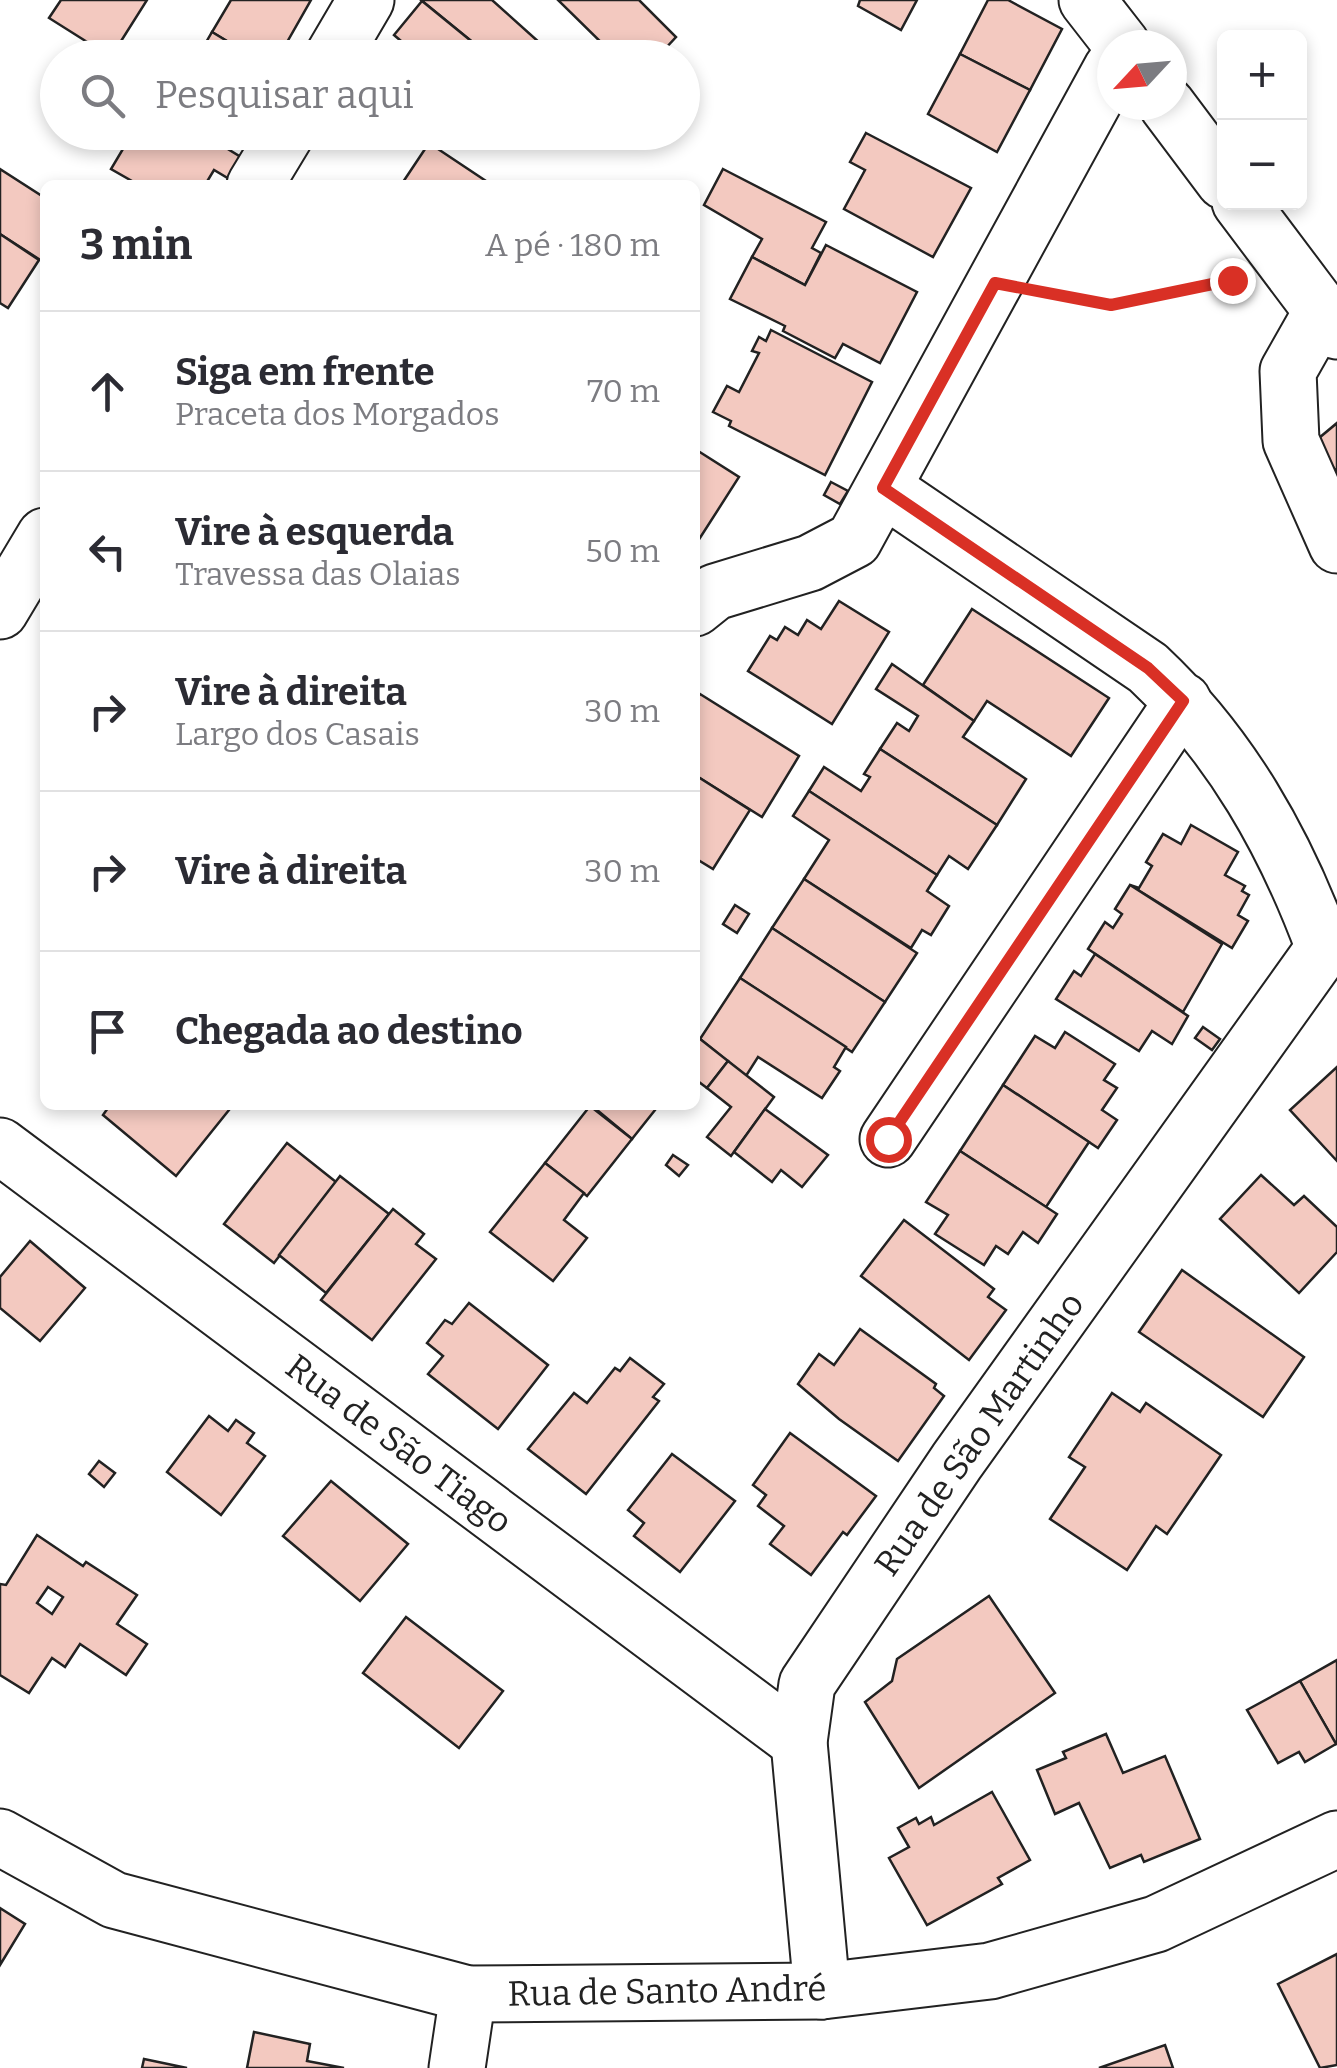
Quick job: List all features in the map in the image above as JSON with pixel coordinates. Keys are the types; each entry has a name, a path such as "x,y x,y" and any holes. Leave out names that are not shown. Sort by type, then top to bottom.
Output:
{"street":[{"path":"343,40 366,0"},
{"path":"1087,0 1110,30"},
{"path":"700,604 715,592 810,563 854,540 1097,96"},
{"path":"1178,120 1217,172"},
{"path":"259,180 276,150"},
{"path":"1246,210 1330,321 1288,371 1291,440 1337,545"},
{"path":"883,488 1148,668 1183,701 1220,746 1276,839 1331,944"},
{"path":"0,611 40,544"},
{"path":"888,1139 1183,701"},
{"name":"Rua de São Martinho","path":"822,1991 799,1742 807,1684 957,1460 1331,944"},
{"name":"Rua de São Tiago","path":"0,1146 799,1742"},
{"name":"Rua de Santo André","path":"0,1837 114,1900 468,1994 822,1991 990,1970 1156,1924 1337,1839"},
{"path":"457,2068 468,1994"}],"path":[{"path":"995,283 1111,305 1232,280 1282,258"}],"building":[{"path":"61,0 147,0 122,40 84,40 49,18"},
{"path":"231,0 311,0 288,40 225,40 212,32"},
{"path":"421,0 492,0 537,40 470,40"},
{"path":"558,0 639,0 676,37 673,40 599,40"},
{"path":"860,0 917,0 901,30 858,6"},
{"path":"988,0 1008,0 1062,29 1030,90 960,54"},
{"path":"422,1 470,40 400,40 394,35"},
{"path":"212,32 225,40 207,40"},
{"path":"960,54 1030,90 997,152 928,114"},
{"path":"866,133 971,188 933,257 844,209 865,170 850,162"},
{"path":"122,150 229,150 244,159 231,180 214,170 208,180 130,180 111,169"},
{"path":"424,150 440,150 484,180 404,180"},
{"path":"0,169 40,195 40,260 0,234"},
{"path":"723,169 826,222 812,248 821,253 805,285 752,257 762,239 704,205"},
{"path":"0,234 39,260 8,308 0,303"},
{"path":"826,245 917,292 880,363 843,344 835,358 783,331 785,326 730,299 752,257 805,285"},
{"path":"771,330 872,382 825,475 729,426 731,421 713,412 727,386 739,392 759,353 752,351 759,337 766,341"},
{"path":"1337,423 1337,472 1313,443"},
{"path":"700,452 739,477 700,538"},
{"path":"831,482 848,491 840,504 824,495"},
{"path":"839,601 889,632 832,724 748,671 770,636 777,640 785,627 798,635 807,620 821,629"},
{"path":"972,609 1109,698 1071,756 987,701 974,721 923,685"},
{"path":"892,664 974,721 963,737 1026,779 997,825 880,749 897,723 909,731 918,716 876,689"},
{"path":"700,694 799,756 762,817 700,778"},
{"path":"880,749 997,825 968,869 949,856 937,875 809,791 824,767 861,791 870,777 864,774"},
{"path":"700,778 750,810 713,869 700,861"},
{"path":"809,791 937,875 927,891 949,906 931,935 922,930 911,948 804,879 829,840 793,816"},
{"path":"1191,825 1238,852 1225,875 1245,886 1242,891 1249,895 1238,915 1248,921 1232,948 1130,885 1139,888 1152,866 1146,862 1163,834 1181,844"},
{"path":"804,879 917,953 885,1002 772,928"},
{"path":"1130,885 1222,944 1183,1012 1088,949 1105,922 1113,928 1122,914 1115,909"},
{"path":"735,905 749,914 737,933 723,924"},
{"path":"772,928 885,1002 852,1052 740,978"},
{"path":"1095,954 1188,1016 1172,1044 1152,1031 1139,1051 1056,999 1074,971 1081,976"},
{"path":"740,978 846,1047 834,1067 840,1071 822,1098 758,1057 746,1076 700,1039"},
{"path":"1203,1027 1220,1039 1212,1050 1195,1038"},
{"path":"1065,1032 1115,1064 1104,1080 1117,1088 1102,1110 1117,1120 1098,1148 1003,1085 1035,1036 1055,1048"},
{"path":"700,1039 728,1061 707,1088 700,1083"},
{"path":"728,1061 774,1097 731,1156 707,1137 731,1107 707,1088"},
{"path":"1337,1067 1337,1161 1290,1110"},
{"path":"1003,1085 1089,1142 1046,1207 960,1151"},
{"path":"765,1109 828,1155 802,1187 781,1170 772,1182 734,1152"},
{"path":"106,1110 229,1110 176,1176 103,1115"},
{"path":"587,1110 595,1110 632,1139 587,1196 545,1163"},
{"path":"597,1110 655,1110 632,1139"},
{"path":"287,1143 336,1182 274,1263 224,1224"},
{"path":"960,1151 1057,1214 1038,1243 1023,1232 1008,1254 996,1246 984,1265 935,1234 948,1215 926,1202"},
{"path":"673,1155 688,1165 679,1176 666,1165"},
{"path":"545,1163 584,1193 564,1220 587,1238 553,1281 490,1232"},
{"path":"1261,1175 1294,1205 1304,1196 1337,1227 1337,1252 1299,1293 1220,1219"},
{"path":"340,1176 389,1214 326,1293 279,1255"},
{"path":"393,1209 424,1234 416,1244 436,1259 372,1340 321,1300"},
{"path":"904,1220 994,1289 988,1297 1006,1310 969,1360 861,1276"},
{"path":"30,1241 85,1288 40,1341 0,1308 0,1277"},
{"path":"1182,1270 1304,1357 1263,1417 1139,1332"},
{"path":"469,1303 548,1365 498,1429 428,1374 443,1356 427,1343 445,1320 452,1324"},
{"path":"860,1329 936,1384 934,1388 944,1396 898,1461 798,1384 819,1354 834,1365"},
{"path":"630,1358 664,1384 653,1397 659,1401 586,1494 528,1449 574,1393 587,1403 615,1368 620,1371"},
{"path":"1112,1393 1140,1412 1146,1403 1221,1455 1167,1534 1156,1526 1127,1570 1050,1519 1085,1467 1069,1457"},
{"path":"209,1416 228,1431 236,1420 254,1433 247,1443 265,1456 221,1515 167,1472"},
{"path":"790,1433 876,1496 811,1575 770,1544 784,1526 758,1506 766,1495 753,1485"},
{"path":"672,1454 735,1501 680,1572 634,1536 644,1523 628,1510"},
{"path":"99,1461 115,1473 104,1487 89,1474"},
{"path":"331,1481 408,1544 360,1601 283,1536"},
{"path":"37,1535 137,1595 117,1624 147,1644 126,1675 80,1644 65,1667 52,1658 29,1693 0,1675 0,1584 6,1585","holes":["48,1587 63,1597 52,1614 37,1603"]},
{"path":"989,1596 1055,1693 919,1788 865,1702 892,1681 897,1659"},
{"path":"406,1617 503,1691 459,1748 363,1673"},
{"path":"1337,1660 1337,1743 1336,1744 1300,1681"},
{"path":"1300,1681 1336,1744 1305,1762 1299,1752 1278,1763 1247,1710"},
{"path":"1106,1734 1123,1773 1165,1756 1200,1839 1144,1862 1141,1855 1110,1868 1079,1803 1055,1814 1037,1770 1066,1758 1063,1752"},
{"path":"992,1792 1030,1860 998,1878 1002,1884 927,1925 889,1858 909,1847 898,1828 916,1818 919,1824 931,1817 934,1825"},
{"path":"0,1908 25,1924 0,1965"},
{"path":"1337,1954 1337,2065 1320,2068 1278,1984"},
{"path":"254,2032 310,2044 307,2061 344,2068 247,2068"},
{"path":"1165,2045 1173,2068 1099,2068"},
{"path":"144,2059 187,2068 142,2068"}],"route":[{"path":"888,1139 1183,701 1148,668 883,488 995,283 1111,305 1232,280"}]}
